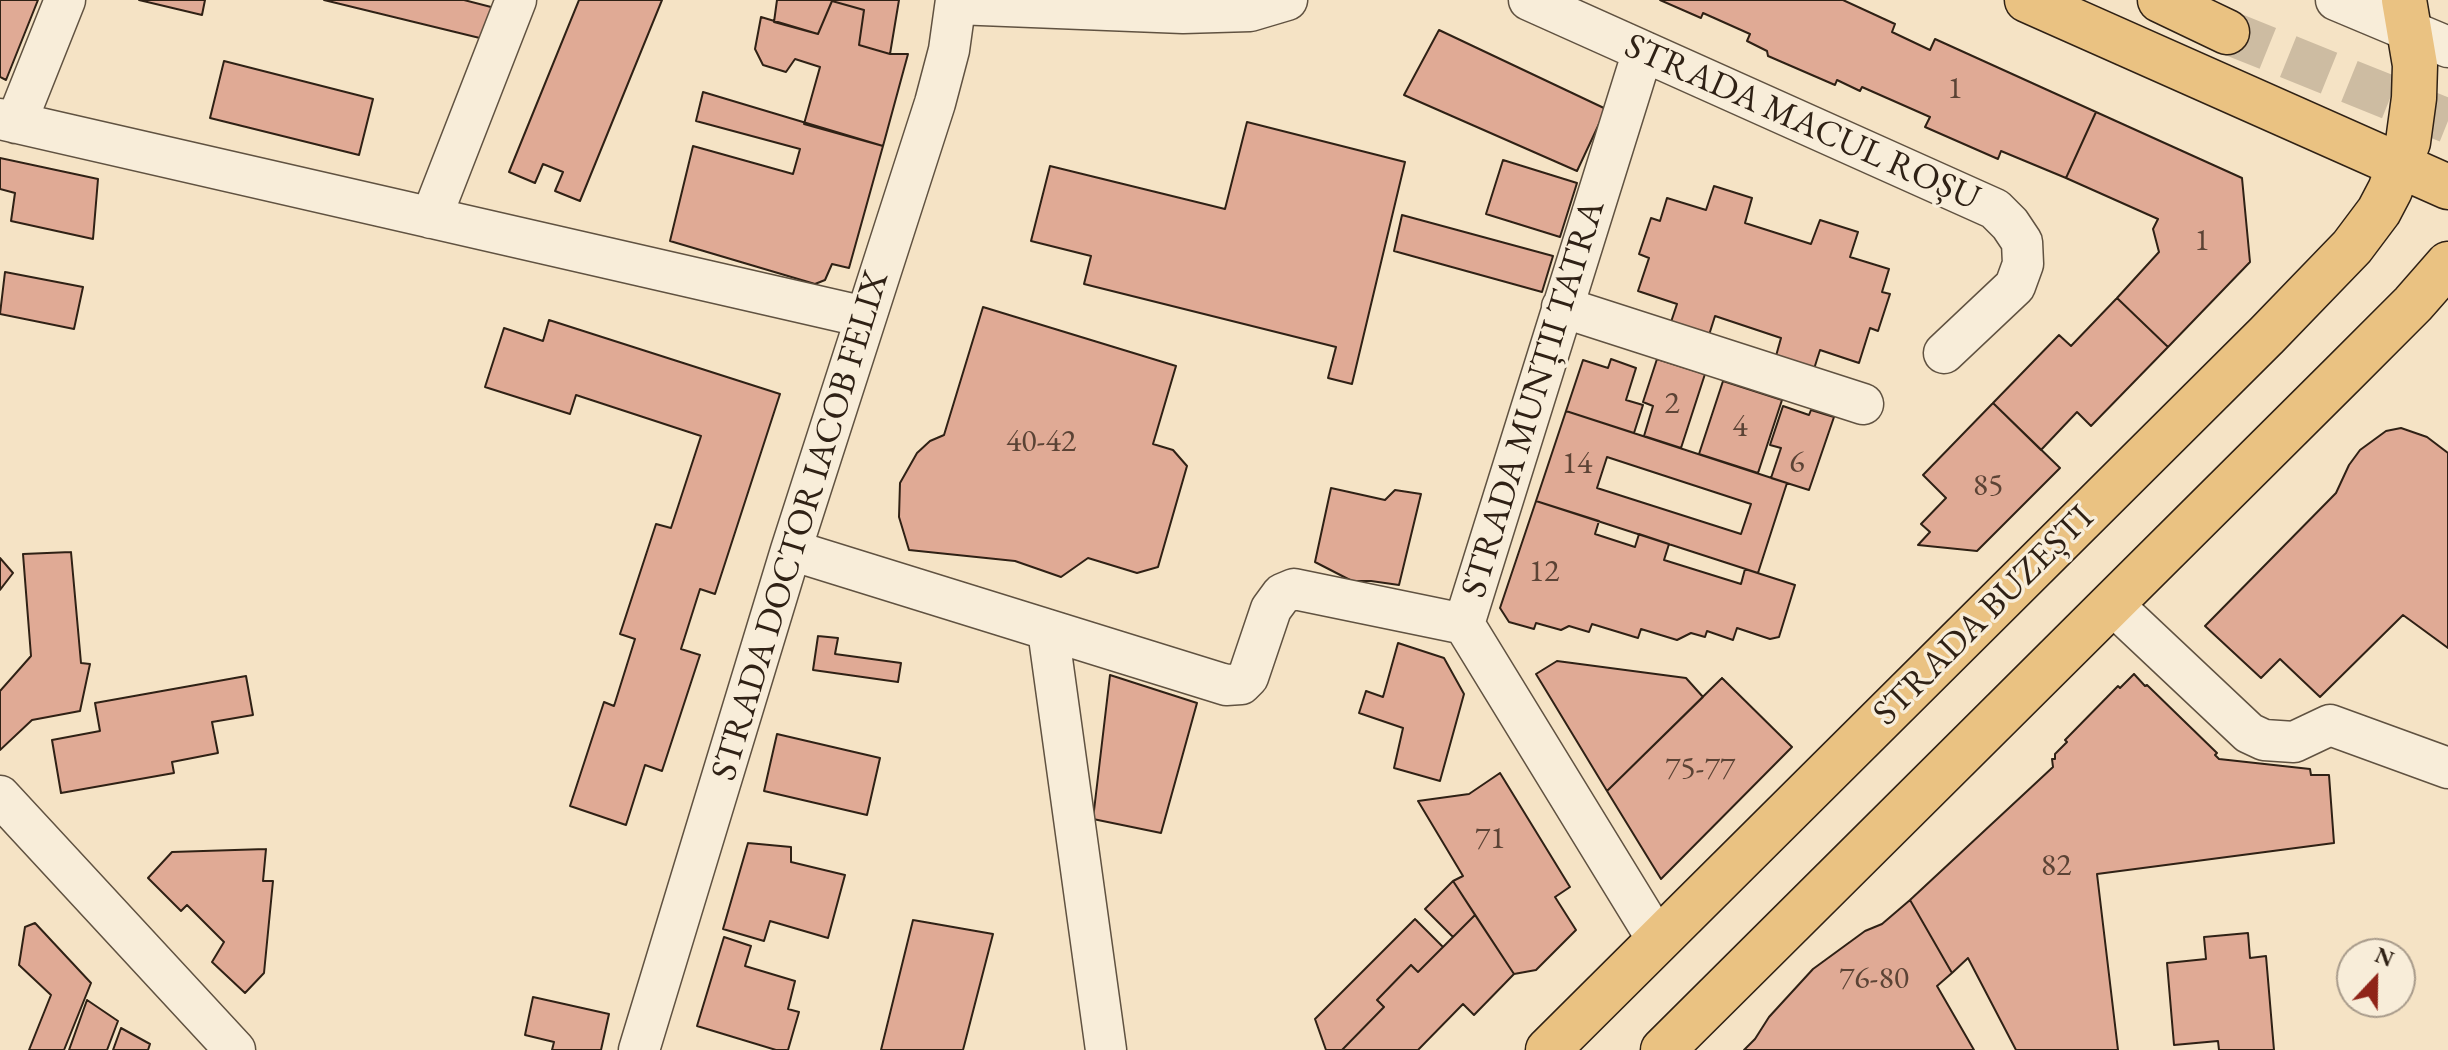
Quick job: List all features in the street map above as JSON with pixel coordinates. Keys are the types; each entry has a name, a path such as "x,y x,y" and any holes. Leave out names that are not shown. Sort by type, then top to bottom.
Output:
{"main road":[{"path":"2027,0 2448,187"},
{"path":"2160,0 2227,32"},
{"name":"STRADA BUZEȘTI","path":"1548,1050 2256,347 2352,247 2379,211 2400,167 2412,120 2415,65 2404,0"},
{"path":"1663,1050 2403,314 2448,264"}],"street":[{"path":"65,0 8,121 865,317"},
{"path":"431,218 516,0"},
{"path":"956,2 1250,11 1287,0"},
{"name":"STRADA MACUL ROȘU","path":"1529,0 1995,209 2022,242 2023,264 2015,286 1944,353"},
{"path":"2336,0 2448,47"},
{"name":"STRADA DOCTOR IACOB FELIX","path":"639,1050 791,550 935,103 949,50 956,2"},
{"name":"STRADA MUNȚII TATRA","path":"1643,51 1464,624 1657,939"},
{"path":"1562,307 1863,404"},
{"path":"791,550 1226,685 1241,684 1248,677 1271,609 1282,594 1294,589 1464,624"},
{"path":"2112,604 2249,733 2264,740 2294,742 2330,725 2448,768"},
{"path":"1048,630 1106,1050"},
{"path":"0,796 0,803"},
{"path":"0,796 235,1050"}],"building":[{"path":"0,0 38,0 6,80 0,77"},
{"path":"139,0 205,0 202,15"},
{"path":"324,0 464,0 495,8 488,40"},
{"path":"579,0 662,0 580,201 555,191 563,172 543,164 535,183 509,172"},
{"path":"777,0 899,0 890,54 859,45 864,10 832,1 818,34 774,22"},
{"path":"1660,0 1843,0 1895,24 1892,32 1930,50 1935,39 2096,112 2066,178 2001,151 1998,159 1925,127 1930,117 1862,87 1860,91 1837,80 1835,85 1768,56 1767,51 1747,41 1750,34 1703,13 1701,18"},
{"path":"832,1 864,10 859,45 890,54 908,54 883,146 804,124 820,67 795,59 786,72 763,65 755,49 761,17 818,34"},
{"path":"1439,30 1606,109 1577,171 1404,95"},
{"path":"224,61 373,99 359,155 210,118"},
{"path":"703,92 883,146 849,268 832,264 825,280 815,284 670,241 693,146 793,174 800,149 696,121"},
{"path":"2096,112 2242,178 2250,262 2168,347 2117,298 2159,252 2153,229 2158,219 2066,178"},
{"path":"1247,122 1405,162 1352,384 1328,378 1336,347 1084,284 1091,256 1031,241 1050,166 1225,209"},
{"path":"0,158 98,179 93,239 11,221 15,193 0,189"},
{"path":"1503,160 1577,183 1560,237 1486,214"},
{"path":"1714,186 1752,198 1745,223 1811,244 1820,220 1858,232 1850,257 1889,269 1882,292 1890,294 1878,331 1870,328 1859,363 1820,350 1814,369 1776,356 1781,338 1715,316 1709,335 1671,322 1677,304 1638,291 1649,258 1639,254 1651,218 1660,221 1667,198 1706,210"},
{"path":"1402,215 1553,256 1542,292 1394,251"},
{"path":"5,272 83,287 74,329 0,314"},
{"path":"2117,298 2168,347 2091,426 2077,412 2041,450 1993,403 2059,335 2071,346"},
{"path":"983,307 1176,366 1153,444 1173,450 1187,466 1158,567 1137,573 1088,558 1061,577 1015,561 909,550 899,517 900,483 917,453 930,441 944,435"},
{"path":"549,320 780,394 715,594 700,589 681,649 700,655 662,771 645,765 626,825 570,806 604,702 614,706 635,639 620,634 656,524 671,528 701,436 576,395 570,414 485,387 504,328 543,341"},
{"path":"1611,359 1636,368 1626,400 1643,405 1634,433 1566,411 1583,360 1608,368"},
{"path":"1657,359 1705,374 1681,448 1644,436 1653,406 1643,402"},
{"path":"1723,381 1782,400 1758,473 1699,454"},
{"path":"1993,403 2060,468 1977,551 1918,545 1930,532 1921,524 1946,498 1923,475"},
{"path":"1783,406 1809,415 1811,410 1834,417 1809,490 1771,478 1781,448 1770,445"},
{"path":"1566,411 1787,483 1758,573 1536,501","holes":["1607,457 1751,504 1741,534 1597,488"]},
{"path":"2401,428 2427,437 2448,453 2448,648 2403,615 2320,697 2280,659 2261,678 2205,626 2336,493 2360,450 2386,431"},
{"path":"1331,488 1385,500 1395,490 1421,494 1399,585 1352,581 1315,562"},
{"path":"1536,501 1599,521 1595,534 1635,547 1639,534 1669,544 1664,560 1741,584 1745,569 1795,585 1779,637 1770,639 1737,628 1733,640 1707,631 1705,637 1691,633 1677,640 1641,629 1638,638 1592,624 1589,632 1569,626 1561,630 1536,623 1534,629 1509,622 1500,608"},
{"path":"71,552 81,663 90,664 80,711 32,720 0,750 0,691 31,656 23,554"},
{"path":"0,558 13,573 0,590"},
{"path":"818,636 838,638 835,654 901,663 898,682 813,670"},
{"path":"1398,643 1444,658 1464,694 1440,781 1394,768 1403,728 1359,713 1366,691 1383,697"},
{"path":"1557,661 1686,678 1703,697 1607,791 1536,674"},
{"path":"2134,674 2217,753 2215,755 2219,759 2310,769 2311,775 2329,775 2334,843 2097,874 2118,1050 2016,1050 1968,958 1952,973 1910,900 2053,767 2052,759 2067,742 2065,740"},
{"path":"1110,675 1197,703 1161,833 1093,819"},
{"path":"246,676 253,715 212,722 218,753 172,762 174,773 61,793 52,740 100,731 95,703"},
{"path":"1722,678 1792,747 1661,879 1607,791"},
{"path":"777,734 880,758 867,815 764,791"},
{"path":"1500,773 1570,887 1555,897 1576,930 1536,970 1514,974 1453,881 1463,876 1418,801 1469,794"},
{"path":"748,843 791,847 791,862 845,875 828,938 770,921 764,941 723,929"},
{"path":"266,849 263,881 273,881 264,973 245,993 212,962 224,942 187,905 181,911 148,878 172,852"},
{"path":"1453,881 1475,915 1453,937 1425,909"},
{"path":"1910,900 1952,973 1937,986 1974,1050 1744,1050 1813,969 1865,931 1882,924"},
{"path":"1475,915 1514,974 1474,1015 1463,1004 1418,1050 1342,1050 1384,1007 1377,1000 1411,965 1418,972"},
{"path":"1415,919 1443,947 1418,972 1411,965 1377,1000 1384,1007 1342,1050 1326,1050 1315,1019"},
{"path":"913,920 993,934 963,1050 881,1050"},
{"path":"35,923 91,983 64,1050 29,1050 51,995 19,965 25,927"},
{"path":"2248,933 2250,958 2266,956 2274,1050 2219,1050 2218,1041 2174,1045 2167,963 2206,959 2204,937"},
{"path":"724,937 751,946 745,966 795,981 788,1009 799,1012 788,1050 776,1050 697,1026"},
{"path":"533,997 609,1014 601,1050 552,1050 554,1042 525,1035"},
{"path":"87,1000 118,1021 107,1050 69,1050"},
{"path":"121,1028 150,1044 148,1050 113,1050"}],"tunnel":[{"path":"2227,32 2448,121"}]}
